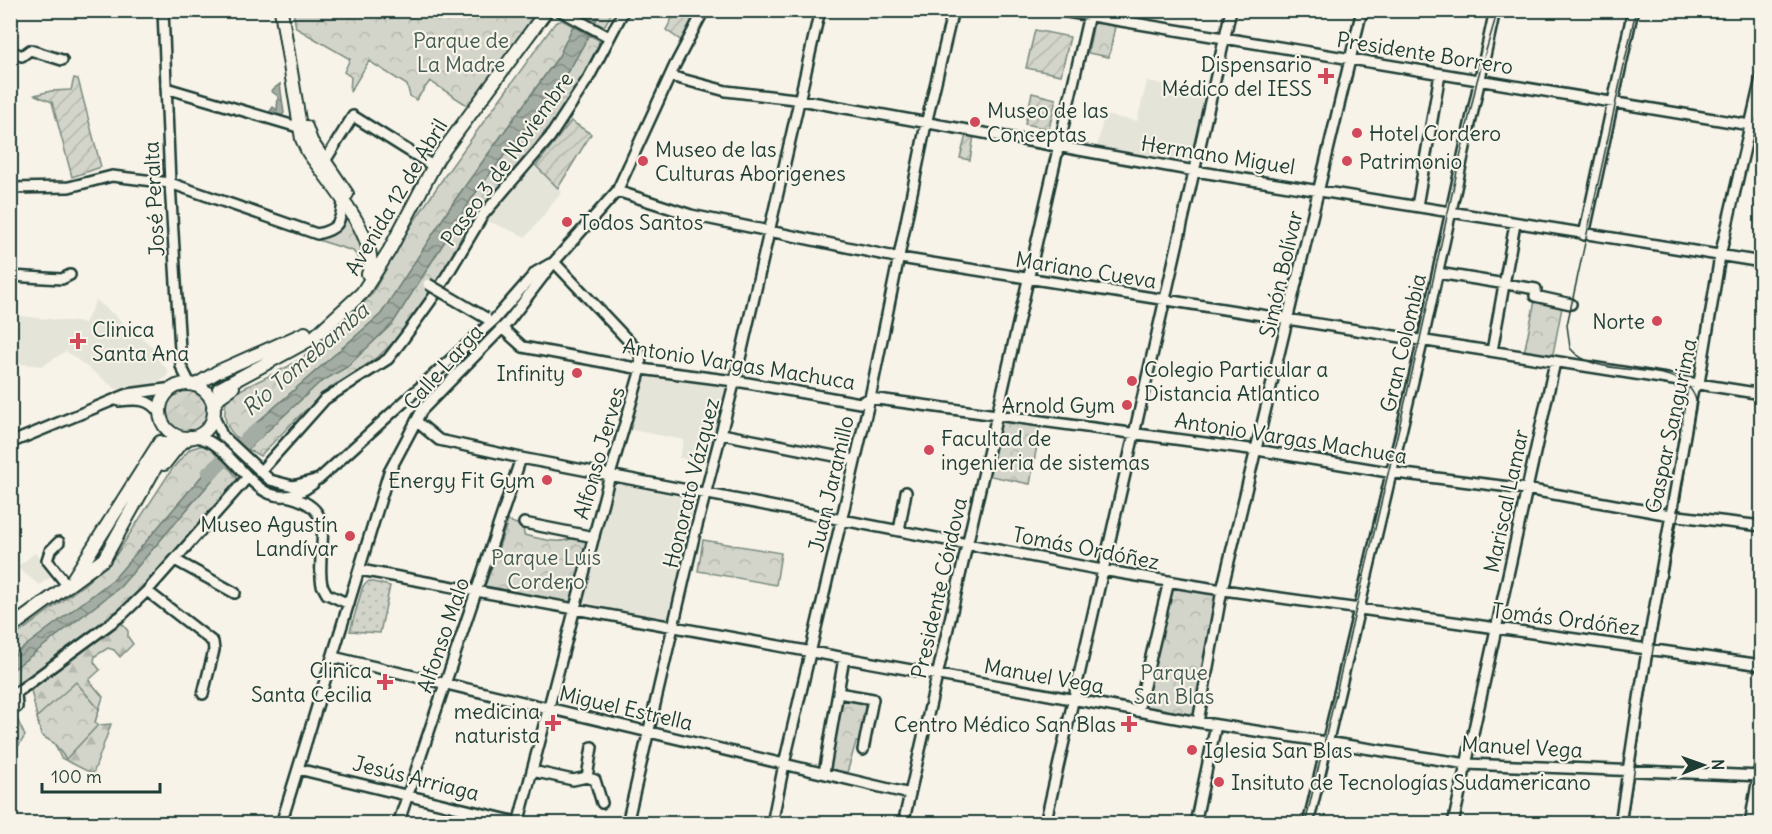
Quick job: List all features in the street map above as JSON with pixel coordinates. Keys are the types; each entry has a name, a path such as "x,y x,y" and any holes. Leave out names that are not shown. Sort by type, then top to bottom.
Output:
{"main road":[{"path":"281,10 298,127 305,147 367,241 375,260"},
{"path":"288,10 305,125 311,141 372,234 377,247 375,260"},
{"name":"Avenida 12 de Abril","path":"375,260 362,292 313,338 217,385 284,347 346,303 360,287 375,260 389,251 433,166 547,10"},
{"path":"10,627 104,559 179,445 209,425 213,411 224,393 314,344 369,291 389,251"},
{"path":"94,547 152,445 161,417 162,402 173,388 193,385 309,331"},
{"path":"193,385 210,396 213,411"},
{"path":"161,417 173,433 192,437"},
{"path":"69,584 166,441 104,559"}],"street":[{"name":"José Peralta","path":"163,10 170,183 182,366 193,385"},
{"path":"559,10 604,35"},
{"name":"Paseo 3 de Noviembre","path":"260,472 325,399 371,371 393,352 437,291 483,215 550,137 589,77 604,35 624,10"},
{"name":"Calle Larga","path":"280,824 389,472 422,410 502,328 554,262 617,191 670,76 704,10"},
{"name":"Honorato Vázquez","path":"627,824 705,494 722,434 820,10"},
{"name":"Juan Jaramillo","path":"772,824 870,398 926,124 952,10"},
{"name":"Presidente Borrero","path":"1055,10 1090,13 1225,40 1351,58 1750,125"},
{"path":"1045,824 1231,10"},
{"name":"Simón Bolívar","path":"1198,722 1222,590 1362,10"},
{"name":"Gran Colombia","path":"1308,824 1423,339 1495,10"},
{"path":"1584,235 1632,10"},
{"name":"Presidente Córdova","path":"903,824 1090,13"},
{"path":"10,51 22,56 30,50 62,60"},
{"path":"1417,206 1440,74"},
{"name":"Gaspar Sangurima","path":"1620,824 1648,648 1674,515 1692,391 1699,383 1720,256 1761,74"},
{"name":"Hermano Miguel","path":"670,76 726,91 800,100 1195,171 1761,262"},
{"path":"166,88 298,127"},
{"path":"325,161 353,116 433,166"},
{"path":"1750,125 1761,127"},
{"path":"10,188 69,187 112,176 170,183 317,234 332,231 338,225 343,203"},
{"name":"Mariano Cueva","path":"617,191 691,215 900,258 1699,383"},
{"path":"1492,351 1515,224"},
{"path":"282,496 302,492 320,479 490,319 536,272 554,262"},
{"name":"Alfonso Jerves","path":"521,823 548,708 610,475 641,369 640,353 554,262"},
{"path":"1438,273 1536,289 1535,296 1571,304"},
{"path":"10,276 62,279 70,275"},
{"path":"428,284 490,319"},
{"name":"Antonio Vargas Machuca","path":"502,328 523,347 641,369 734,381 860,403 870,398 1257,450 1391,472 1526,489 1674,515 1761,526"},
{"name":"Mariscal Lamar","path":"1453,824 1555,362"},
{"path":"1699,383 1761,394"},
{"path":"10,443 128,394 173,388"},
{"path":"108,402 143,400 151,403 161,417"},
{"path":"213,411 222,435 270,480 286,486 320,479"},
{"name":"Tomás Ordóñez","path":"416,421 439,440 521,458 1102,570 1222,590 1761,665"},
{"path":"722,434 855,459"},
{"path":"192,437 214,443 247,478 269,492 306,504 316,512 324,524 322,585 327,594 349,604"},
{"name":"Alfonso Malo","path":"398,824 521,458"},
{"path":"17,707 16,693 122,615 147,591 247,478"},
{"path":"899,531 906,492"},
{"path":"524,523 594,537"},
{"path":"59,542 50,551 47,560 69,584"},
{"path":"175,560 235,593"},
{"name":"Manuel Vega","path":"360,570 1198,722 1467,764 1759,776"},
{"path":"1138,711 1169,581"},
{"path":"147,591 213,642 214,650 203,694"},
{"name":"Miguel Estrella","path":"333,657 910,794"},
{"path":"824,773 844,658"},
{"path":"838,693 873,699 863,750"},
{"path":"1195,824 1216,725"},
{"path":"587,777 592,747"},
{"path":"1750,824 1761,754"},
{"name":"Jesús Arriaga","path":"298,769 521,823"},
{"path":"532,771 573,780 587,777 595,780 602,803"}],"shaded area":[{"path":"1147,81 1210,94 1194,159 1189,161 1097,147 1104,115 1137,121"},
{"path":"532,162 562,192 526,237 483,219"},
{"name":"Clinica Santa Ana","path":"96,300 161,354 157,359 169,371 166,378 148,386 116,389 66,351 43,366 11,363 11,315 85,323"},
{"path":"645,372 729,386 709,463 679,458 684,440 627,429"},
{"path":"613,483 697,500 671,620 582,603"},
{"path":"35,553 53,576 39,585 17,567"}],"green space":[{"name":"Parque de La Madre","path":"544,10 470,107 430,81 416,100 410,96 407,85 369,61 350,92 351,77 344,72 350,59 296,28 293,11"},
{"path":"601,11 613,11 602,30 593,25"},
{"path":"676,11 699,11 683,42 666,30"},
{"path":"562,20 573,26 559,56 455,200 381,314 238,439 226,422 226,401 238,391 289,366 319,347 372,294 405,235 446,174 555,23"},
{"path":"1094,22 1115,26 1109,57 1088,53"},
{"path":"1035,30 1070,37 1061,75 1026,68"},
{"path":"589,35 599,40 598,46 574,93 552,127 540,138 533,152 467,226 441,278 406,330 381,354 301,414 260,456 248,449 319,383 347,367 393,323 474,195 571,67"},
{"path":"74,78 78,79 101,167 72,177 52,102 35,95 71,90"},
{"path":"1032,93 1056,99 1049,129 1025,124"},
{"path":"571,121 591,134 558,188 536,166"},
{"path":"966,135 974,136 970,160 960,158"},
{"path":"345,216 361,239 366,259 365,266 353,251 315,239 337,229"},
{"path":"1536,296 1563,302 1552,359 1524,353"},
{"path":"187,390 195,391 202,396 207,403 207,419 202,426 195,431 187,432 179,431 172,426 167,419 166,411 167,403 172,396 179,391"},
{"path":"999,417 1041,423 1030,484 986,475"},
{"path":"222,436 260,473 302,491 269,492 214,443"},
{"path":"203,445 208,446 218,457 114,579 11,657 11,639 86,583 116,555 172,469 190,449"},
{"path":"226,464 238,479 230,493 125,605 13,692 11,690 11,671 120,587"},
{"name":"Parque Luis Cordero","path":"508,521 523,526 524,535 545,540 564,541 577,536 590,538 572,603 485,586"},
{"path":"703,540 781,553 776,585 698,571"},
{"path":"369,581 390,586 380,633 350,631 363,586"},
{"name":"Parque San Blas","path":"1170,585 1219,592 1197,717 1142,710"},
{"path":"121,622 128,631 128,637 133,644 120,657 114,650 108,648 95,656 94,662 100,670 89,680 103,697 95,722 99,725 111,724 93,774 61,758 54,743 41,735 31,690"},
{"path":"76,682 99,709 95,722 98,725 66,759 54,743 41,735 37,717"},
{"path":"10,690 14,694 11,706 25,736 11,757"},
{"path":"842,696 871,703 863,743 856,742 847,773 828,769"}],"water":[{"path":"579,11 601,11 593,25 575,16"},
{"path":"573,26 589,35 571,67 474,195 393,323 347,367 319,383 248,449 238,439 381,314 455,200 559,56"},
{"path":"280,84 284,113 280,118 268,114 273,107 277,110 278,96 271,91"},
{"path":"218,457 226,464 120,587 11,671 11,657 114,579"}],"waterway":[{"name":"Río Tomebamba","path":"209,473 258,430"}],"tunnel":[{"path":"162,438 185,407 215,382"},
{"path":"169,443 197,406 219,389"}],"tram line":[{"path":"1305,824 1420,339 1477,81 1498,10"},
{"path":"1626,824 1653,649 1678,516 1696,400 1688,386 1674,378 1657,373 1600,365 1583,359 1570,348 1567,325 1636,10"}],"place":[{"name":"Dispensario Médico del IESS","path":"1326,76"},
{"name":"Museo de las Conceptas","path":"975,122"},
{"name":"Hotel Cordero","path":"1357,133"},
{"name":"Museo de las Culturas Aborigenes","path":"643,161"},
{"name":"Patrimonio","path":"1347,161"},
{"name":"Todos Santos","path":"567,222"},
{"name":"Norte","path":"1657,321"},
{"name":"Clinica Santa Ana","path":"78,341"},
{"name":"Infinity","path":"577,373"},
{"name":"Colegio Particular a Distancia Atlantico","path":"1132,381"},
{"name":"Arnold Gym","path":"1127,405"},
{"name":"Facultad de ingenieria de sistemas","path":"929,450"},
{"name":"Energy Fit Gym","path":"547,480"},
{"name":"Museo Agustín Landívar","path":"350,536"},
{"name":"Clinica Santa Cecilia","path":"385,682"},
{"name":"medicina naturista","path":"553,723"},
{"name":"Centro Médico San Blas","path":"1129,724"},
{"name":"Iglesia San Blas","path":"1192,750"},
{"name":"Insituto de Tecnologías Sudamericano","path":"1219,782"}]}
